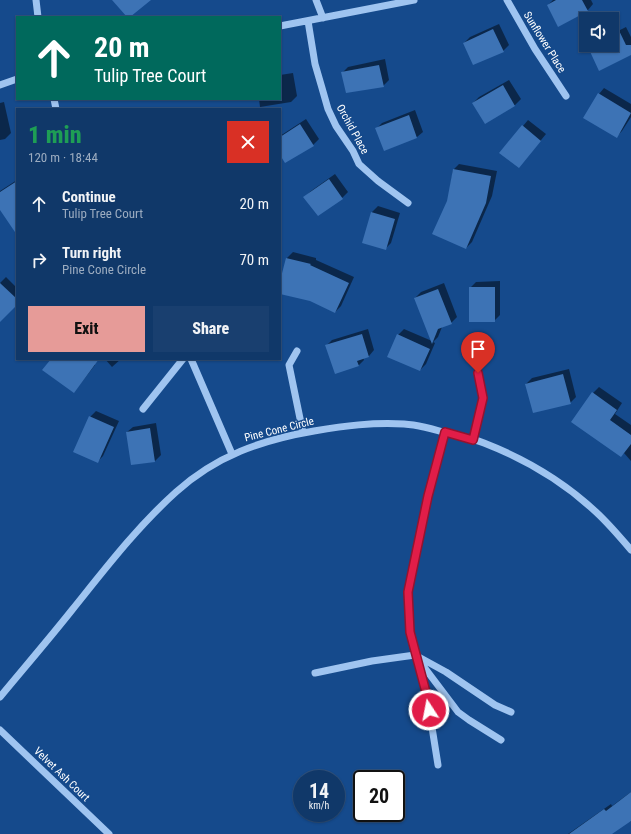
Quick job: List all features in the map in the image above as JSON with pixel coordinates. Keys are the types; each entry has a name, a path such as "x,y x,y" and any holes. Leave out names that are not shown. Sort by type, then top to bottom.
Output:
{"street":[{"path":"36,0 38,16"},
{"path":"316,0 323,18"},
{"path":"281,26 414,0"},
{"name":"Sunflower Place","path":"507,0 534,49 566,96"},
{"name":"Orchid Place","path":"308,21 319,76 328,109 336,126 353,151 359,164 408,202"},
{"path":"0,85 16,79"},
{"path":"297,351 289,365 304,433"},
{"path":"143,409 182,360"},
{"path":"191,360 232,454"},
{"path":"473,440 483,398 478,373"},
{"name":"Pine Cone Circle","path":"0,697 44,645 115,555 153,514 177,491 198,475 232,454 253,446 304,433 343,426 389,423 406,424 445,432 483,443 532,465 562,483 597,513 631,550"},
{"path":"438,765 427,696 410,632 408,592 428,496 445,432"},
{"path":"415,655 458,712 501,740"},
{"path":"314,674 372,661 415,655 446,672 495,705 510,712"},
{"name":"Velvet Ash Court","path":"0,730 109,834"}],"building":[{"path":"112,0 151,0 131,16 126,16"},
{"path":"556,0 582,0 588,11 579,12 579,16 558,27 547,5"},
{"path":"493,29 504,52 473,65 463,43"},
{"path":"619,30 626,45 631,45 631,55 599,71 590,52 619,52"},
{"path":"379,65 384,87 346,93 341,72"},
{"path":"503,85 515,106 485,124 472,103"},
{"path":"598,93 631,113 617,138 583,118"},
{"path":"409,115 417,138 384,151 375,128"},
{"path":"300,124 314,146 285,163 281,157 281,136"},
{"path":"522,125 541,141 519,168 499,153"},
{"path":"453,169 491,176 486,203 466,249 432,234 447,201"},
{"path":"329,179 343,199 318,216 303,197"},
{"path":"16,182 16,234 0,210 0,192"},
{"path":"371,212 395,219 386,250 362,243"},
{"path":"286,258 311,264 310,265 349,283 335,313 310,301 281,294 281,277"},
{"path":"0,283 16,298 16,306 0,322"},
{"path":"469,287 495,287 495,322 469,322"},
{"path":"438,289 452,324 438,329 432,344 414,298"},
{"path":"362,334 369,357 357,361 359,366 335,374 325,345"},
{"path":"397,334 430,349 420,371 387,357"},
{"path":"50,360 98,360 74,393 42,370"},
{"path":"563,374 571,404 533,413 525,384"},
{"path":"592,392 617,410 610,420 631,435 631,444 621,457 571,422"},
{"path":"89,416 114,427 98,463 73,452"},
{"path":"150,428 155,462 131,465 126,432"},
{"path":"631,792 631,821 612,834 569,834 604,809 606,811"}],"route":[{"path":"429,710 427,696 410,632 408,592 428,496 445,432 473,440 483,398 478,373"}]}
